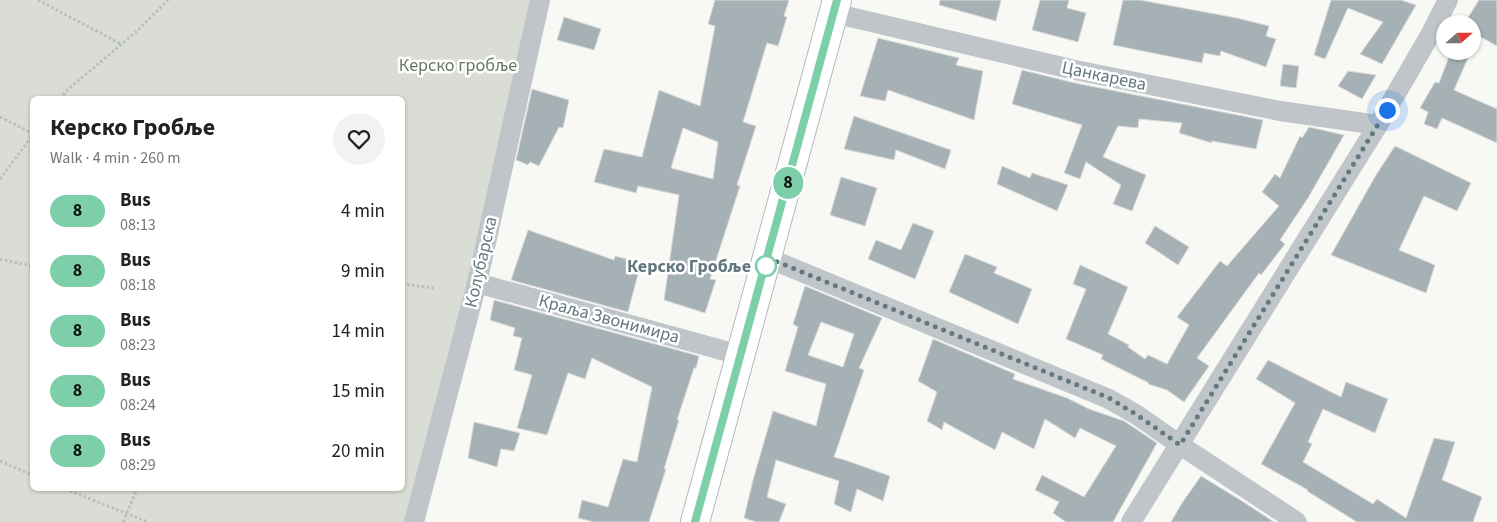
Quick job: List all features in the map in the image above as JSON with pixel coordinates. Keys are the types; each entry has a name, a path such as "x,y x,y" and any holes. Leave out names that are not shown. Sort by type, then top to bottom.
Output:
{"street":[{"name":"Колубарска","path":"414,522 477,284 540,0"},
{"path":"1131,522 1378,125 1448,0"},
{"path":"695,522 835,7"},
{"name":"Цанкарева","path":"835,7 1095,74 1280,111 1378,125"},
{"path":"768,258 1109,398 1297,522"},
{"name":"Краља Звонимира","path":"477,284 740,355"}],"path":[{"path":"38,0 121,44"},
{"path":"62,96 136,32 168,0"},
{"path":"0,117 30,133"},
{"path":"0,179 30,137"},
{"path":"0,259 30,266"},
{"path":"405,284 434,288"},
{"path":"0,461 30,474"},
{"path":"70,491 148,522"},
{"path":"123,522 136,491"}],"green space":[{"name":"Керско гробље","path":"0,0 538,0 416,522 0,522"}],"building":[{"path":"715,0 789,0 784,16 787,17 778,46 767,43 743,122 756,126 737,185 740,186 710,279 716,280 705,313 664,300 679,195 638,186 636,193 594,182 604,149 642,157 659,90 700,106 715,26 708,24","holes":["683,128 718,142 713,179 671,168"]},
{"path":"940,0 1001,0 996,21 939,5"},
{"path":"1040,0 1069,0 1067,8 1086,13 1078,42 1032,30"},
{"path":"1123,0 1140,0 1237,18 1269,26 1266,36 1276,39 1266,67 1221,51 1220,56 1204,53 1202,63 1113,45"},
{"path":"1331,0 1401,0 1416,5 1382,64 1360,54 1383,22 1348,8 1325,59 1314,55"},
{"path":"1479,0 1497,0 1497,46 1481,37 1481,15 1470,15"},
{"path":"564,17 601,29 594,50 557,40"},
{"path":"878,38 959,58 956,65 983,71 974,120 888,90 885,101 860,96"},
{"path":"1448,60 1467,60 1454,90 1497,109 1497,143 1442,118 1437,129 1424,124 1428,112 1420,108 1435,82 1439,83"},
{"path":"1283,64 1299,66 1296,88 1280,86"},
{"path":"1022,70 1075,83 1263,120 1256,149 1212,141 1212,143 1179,133 1182,123 1139,119 1138,128 1118,126 1103,157 1146,175 1132,211 1113,204 1121,185 1086,162 1080,179 1064,173 1082,125 1012,104"},
{"path":"1348,71 1376,75 1362,99 1338,86"},
{"path":"532,89 569,100 563,128 559,127 539,166 530,162 528,165 516,160"},
{"path":"854,116 951,150 945,169 896,150 894,160 844,149"},
{"path":"1309,127 1344,135 1308,198 1280,240 1285,244 1261,275 1259,273 1197,358 1209,366 1184,402 1167,390 1148,384 1101,359 1103,355 1066,339 1086,289 1073,284 1080,265 1128,287 1108,334 1129,345 1128,347 1145,359 1148,355 1167,364 1189,325 1177,317 1220,261 1227,266 1279,206 1262,192 1275,174 1280,178 1300,136 1302,138"},
{"path":"1395,146 1471,183 1457,211 1424,196 1399,250 1435,265 1426,293 1331,255 1376,175"},
{"path":"1002,166 1030,178 1032,173 1068,185 1057,211 997,184"},
{"path":"841,177 877,188 865,226 830,215"},
{"path":"913,223 934,231 915,279 868,259 876,240 901,250"},
{"path":"1155,226 1189,247 1178,265 1145,243"},
{"path":"528,230 614,260 615,256 641,263 628,312 511,280"},
{"path":"965,254 997,267 994,273 1032,289 1018,324 949,292"},
{"path":"805,286 882,318 859,368 864,370 834,457 890,476 883,501 857,489 851,512 834,504 839,481 776,460 767,497 786,504 779,522 756,522 744,518 773,411 816,426 826,384 785,371 798,327 793,324","holes":["821,322 854,334 843,367 808,355"]},
{"path":"494,300 699,356 677,420 679,420 664,469 666,469 649,522 594,522 578,518 582,500 608,507 623,459 637,462 652,387 592,358 585,379 568,373 547,435 517,428 532,375 514,370 522,338 513,336 515,328 490,320"},
{"path":"933,339 1015,374 1013,379 1124,421 1157,443 1113,522 1066,522 1053,513 1059,502 1035,490 1042,475 1084,497 1116,446 1080,428 1075,438 1045,419 1034,449 1002,432 995,450 944,422 942,430 927,421 937,392 918,381"},
{"path":"1268,360 1341,397 1346,382 1388,399 1375,433 1323,409 1308,442 1312,444 1303,462 1373,504 1377,499 1406,518 1434,438 1455,442 1442,480 1482,497 1473,522 1357,522 1308,490 1261,464 1295,403 1256,379"},
{"path":"474,422 520,433 514,451 501,449 497,467 468,458"},
{"path":"1201,476 1242,501 1274,522 1171,522"}],"bus line":[{"name":"8","path":"695,522 837,0"}],"place":[{"name":"Керско Гробље","path":"766,266"}],"route":[{"path":"766,266 768,258 1109,398 1180,445 1387,110"}]}
